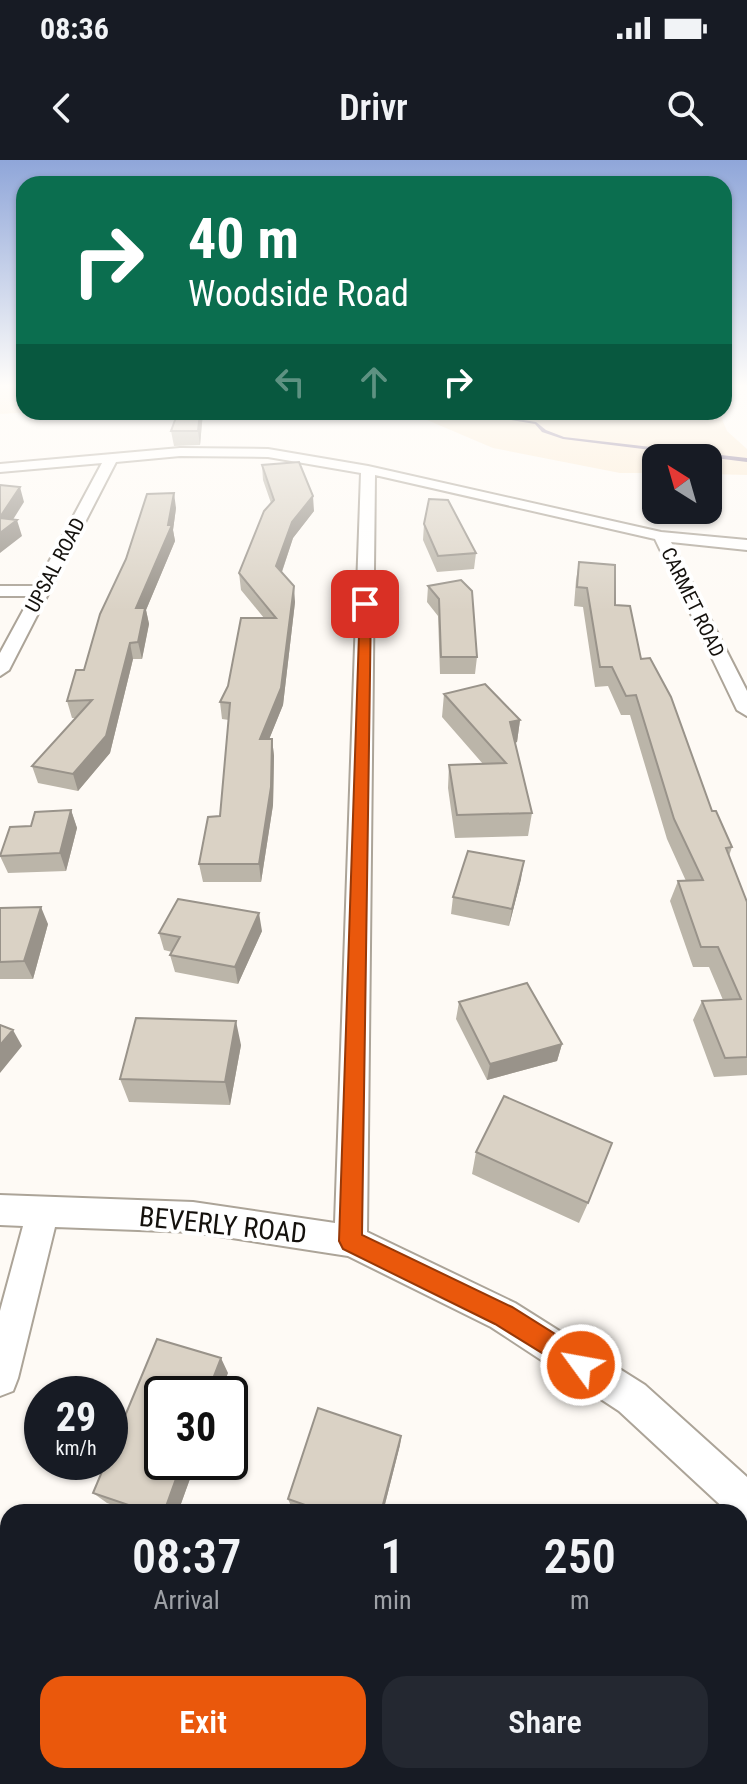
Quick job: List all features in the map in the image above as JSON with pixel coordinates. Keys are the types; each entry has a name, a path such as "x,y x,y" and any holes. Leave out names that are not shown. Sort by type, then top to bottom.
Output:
{"street":[{"path":"0,468 110,460"},
{"name":"UPSAL ROAD","path":"0,670 110,460"},
{"path":"308,460 368,470 661,536 747,545"},
{"path":"351,1241 368,470"},
{"name":"CARMET ROAD","path":"661,536 747,710"},
{"path":"0,591 41,591"},
{"name":"BEVERLY ROAD","path":"0,1210 193,1217 351,1241 503,1315 632,1398 747,1503"},
{"path":"0,1378 43,1211"}],"shaded area":[{"path":"553,460 642,460 642,473 620,473"},
{"path":"722,460 747,460 747,475 722,474"}],"building":[{"path":"299,462 313,496 292,522 276,566 294,586 281,688 260,739 272,739 271,787 259,864 199,864 208,817 220,816 230,703 220,702 228,686 241,618 276,618 239,573 264,511 274,500 262,465"},
{"path":"0,485 20,487 0,517"},
{"path":"174,493 168,525 172,525 136,608 145,608 138,642 130,643 106,736 73,774 32,766 92,700 67,701 76,670 84,670 100,614 126,559 147,494"},
{"path":"429,499 448,500 476,553 438,556 424,524"},
{"path":"0,518 17,520 0,533"},
{"path":"579,562 615,565 615,605 630,606 641,659 650,658 671,697 712,811 716,811 732,847 726,848 747,902 747,1057 725,1058 702,1001 741,999 718,947 701,947 678,881 703,880 674,819 636,695 626,696 612,667 600,667 587,588 577,587"},
{"path":"461,580 472,591 477,657 441,657 439,599 428,586"},
{"path":"485,684 520,720 510,722 532,813 457,815 449,765 506,763 444,694"},
{"path":"71,810 60,853 0,856 10,827 31,826 35,812"},
{"path":"468,851 524,861 512,909 453,897"},
{"path":"178,899 259,913 235,967 170,955 180,937 159,933"},
{"path":"41,907 24,961 0,962 0,908"},
{"path":"527,983 562,1044 490,1064 459,1002"},
{"path":"136,1018 236,1021 225,1082 120,1079"},
{"path":"0,1025 13,1030 0,1045"},
{"path":"504,1096 612,1143 588,1203 476,1152"},
{"path":"157,1339 221,1358 214,1376 144,1376 144,1480 176,1480 167,1504 125,1504 93,1493 98,1480 128,1480 128,1409"},
{"path":"318,1408 401,1436 383,1504 302,1504 288,1499"}],"route":[{"path":"365,604 351,1241 503,1315 581,1365"}]}
